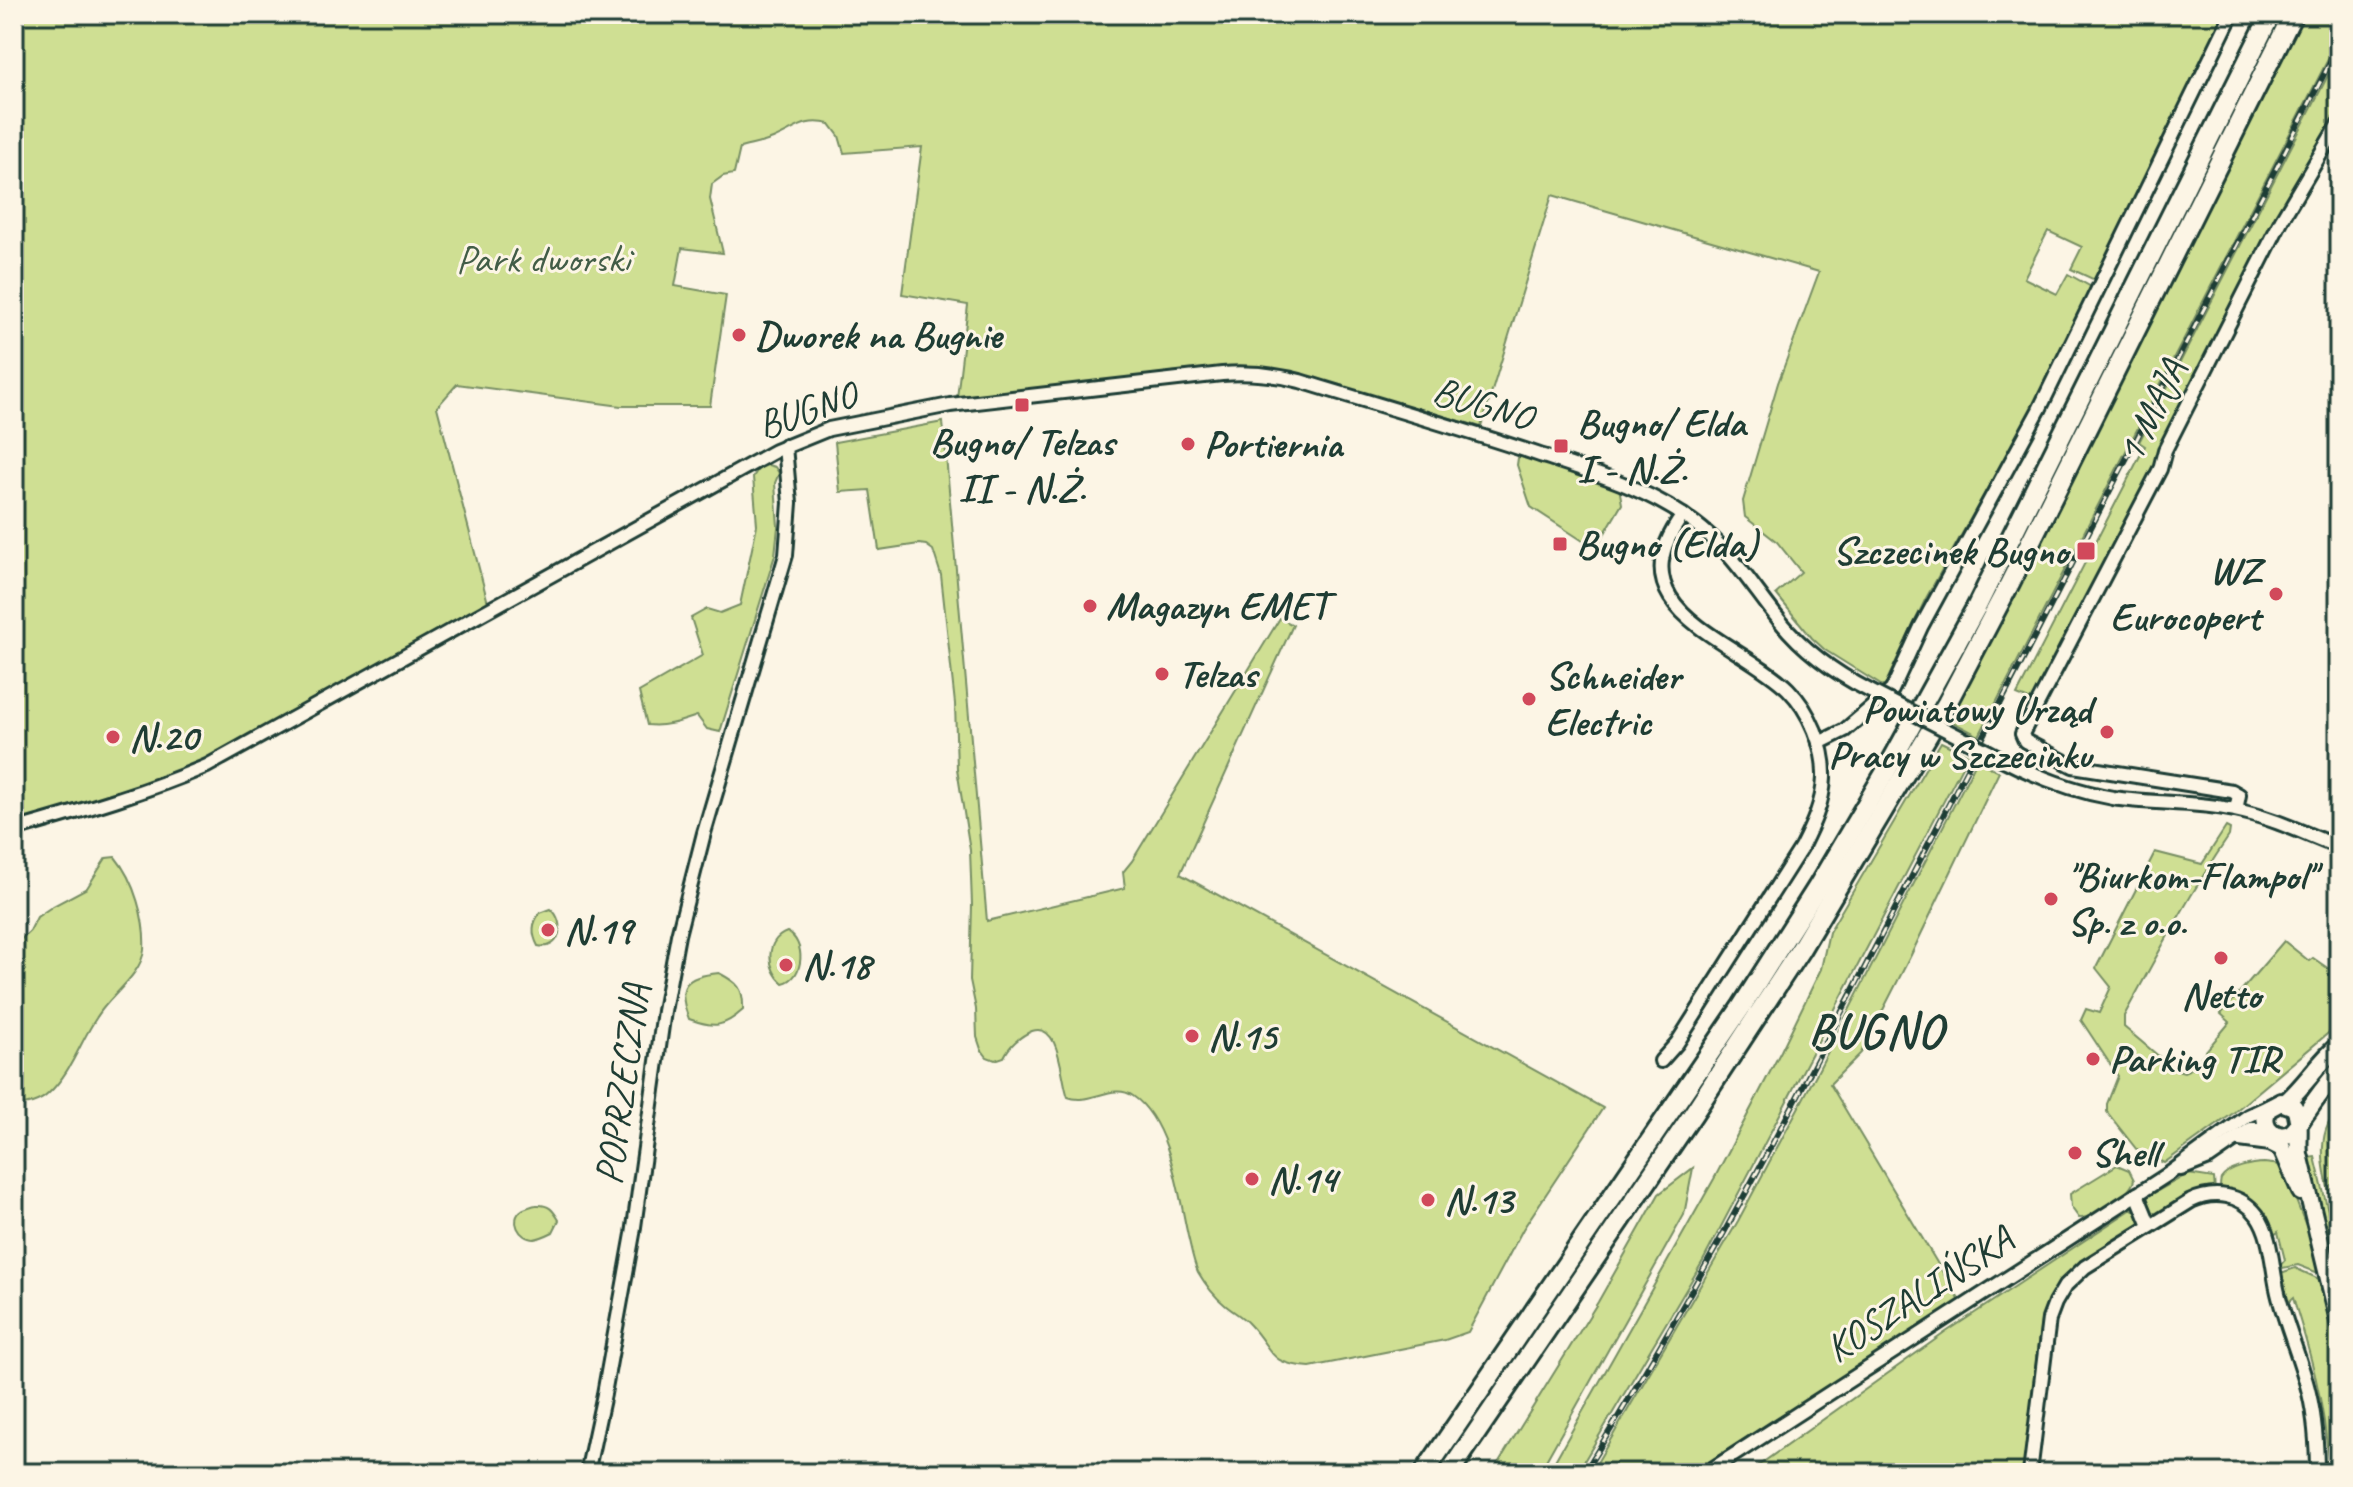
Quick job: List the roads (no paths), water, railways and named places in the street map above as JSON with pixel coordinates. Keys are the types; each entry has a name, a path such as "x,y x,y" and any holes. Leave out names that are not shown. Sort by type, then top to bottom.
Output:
{"highway":[{"path":"1424,1473 1742,1006 1885,773 1977,606 2271,14"},
{"path":"1449,1473 1800,950 1947,703 2017,569 2293,14"}],"main road":[{"name":"KOSZALIŃSKA","path":"2279,1104 2303,1086 2322,1060 2339,1045"},
{"path":"2240,1138 2270,1142 2275,1137 2291,1133 2339,1070"},
{"path":"2317,1226 2265,1119 2279,1104 2297,1110 2299,1154 2317,1226 2339,1321"}],"street":[{"path":"1819,743 1845,730 1892,690 1921,627 2039,410 2232,14"},
{"name":"1 MAJA","path":"2236,810 2239,795 2232,791 2073,766 2022,738 2160,469 2165,450 2282,219 2339,123"},
{"name":"BUGNO","path":"14,830 117,801 207,766 785,446 829,429 950,405 1192,377 1251,372 1274,374 1513,446 1638,491 1683,515"},
{"name":"POPRZECZNA","path":"587,1473 633,1234 664,1011 678,935 704,833 782,572 790,521 785,446"},
{"path":"1661,1061 1677,1043 1801,848 1821,801 1824,778 1823,756 1809,718 1789,691 1763,668 1694,625 1667,594 1661,575 1663,551 1671,531 1683,515 1737,563 1798,642 1842,677 1987,751 2071,789 2115,798 2236,810 2339,847"},
{"name":"KOSZALIŃSKA","path":"1706,1473 2170,1173 2248,1116 2279,1104"},
{"name":"KOSZALIŃSKA","path":"2170,1173 2209,1158 2240,1138"},
{"path":"2137,1194 2150,1226"},
{"path":"2030,1473 2049,1319 2065,1286 2079,1272 2150,1226 2195,1199 2211,1195 2239,1200 2259,1218 2266,1234 2278,1294 2310,1395 2317,1473"}],"railway":[{"path":"1584,1473 1682,1307 1820,1053 2339,45"}],"place":[{"name":"Dworek na Bugnie","path":"739,335"},
{"name":"Bugno/ Telzas II - N.Ż.","path":"1022,405"},
{"name":"Portiernia","path":"1188,444"},
{"name":"Bugno/ Elda I - N.Ż.","path":"1561,446"},
{"name":"Bugno (Elda)","path":"1560,544"},
{"name":"Szczecinek Bugno","path":"2086,551"},
{"name":"WZ Eurocopert","path":"2276,594"},
{"name":"Magazyn EMET","path":"1090,606"},
{"name":"Telzas","path":"1162,674"},
{"name":"Schneider Electric","path":"1529,699"},
{"name":"Powiatowy Urząd Pracy w Szczecinku","path":"2107,732"},
{"name":"N.20","path":"113,737"},
{"name":"\"Biurkom-Flampol\" Sp. z o.o.","path":"2051,899"},
{"name":"N.19","path":"548,930"},
{"name":"Netto","path":"2221,958"},
{"name":"N.18","path":"786,965"},
{"name":"N.15","path":"1192,1036"},
{"name":"Parking TIR","path":"2093,1059"},
{"name":"Shell","path":"2075,1153"},
{"name":"N.14","path":"1252,1179"},
{"name":"N.13","path":"1428,1200"}],"district":[{"name":"BUGNO","path":"1876,1031"}],"park label":[{"name":"Park dworski","path":"543,259"}]}
